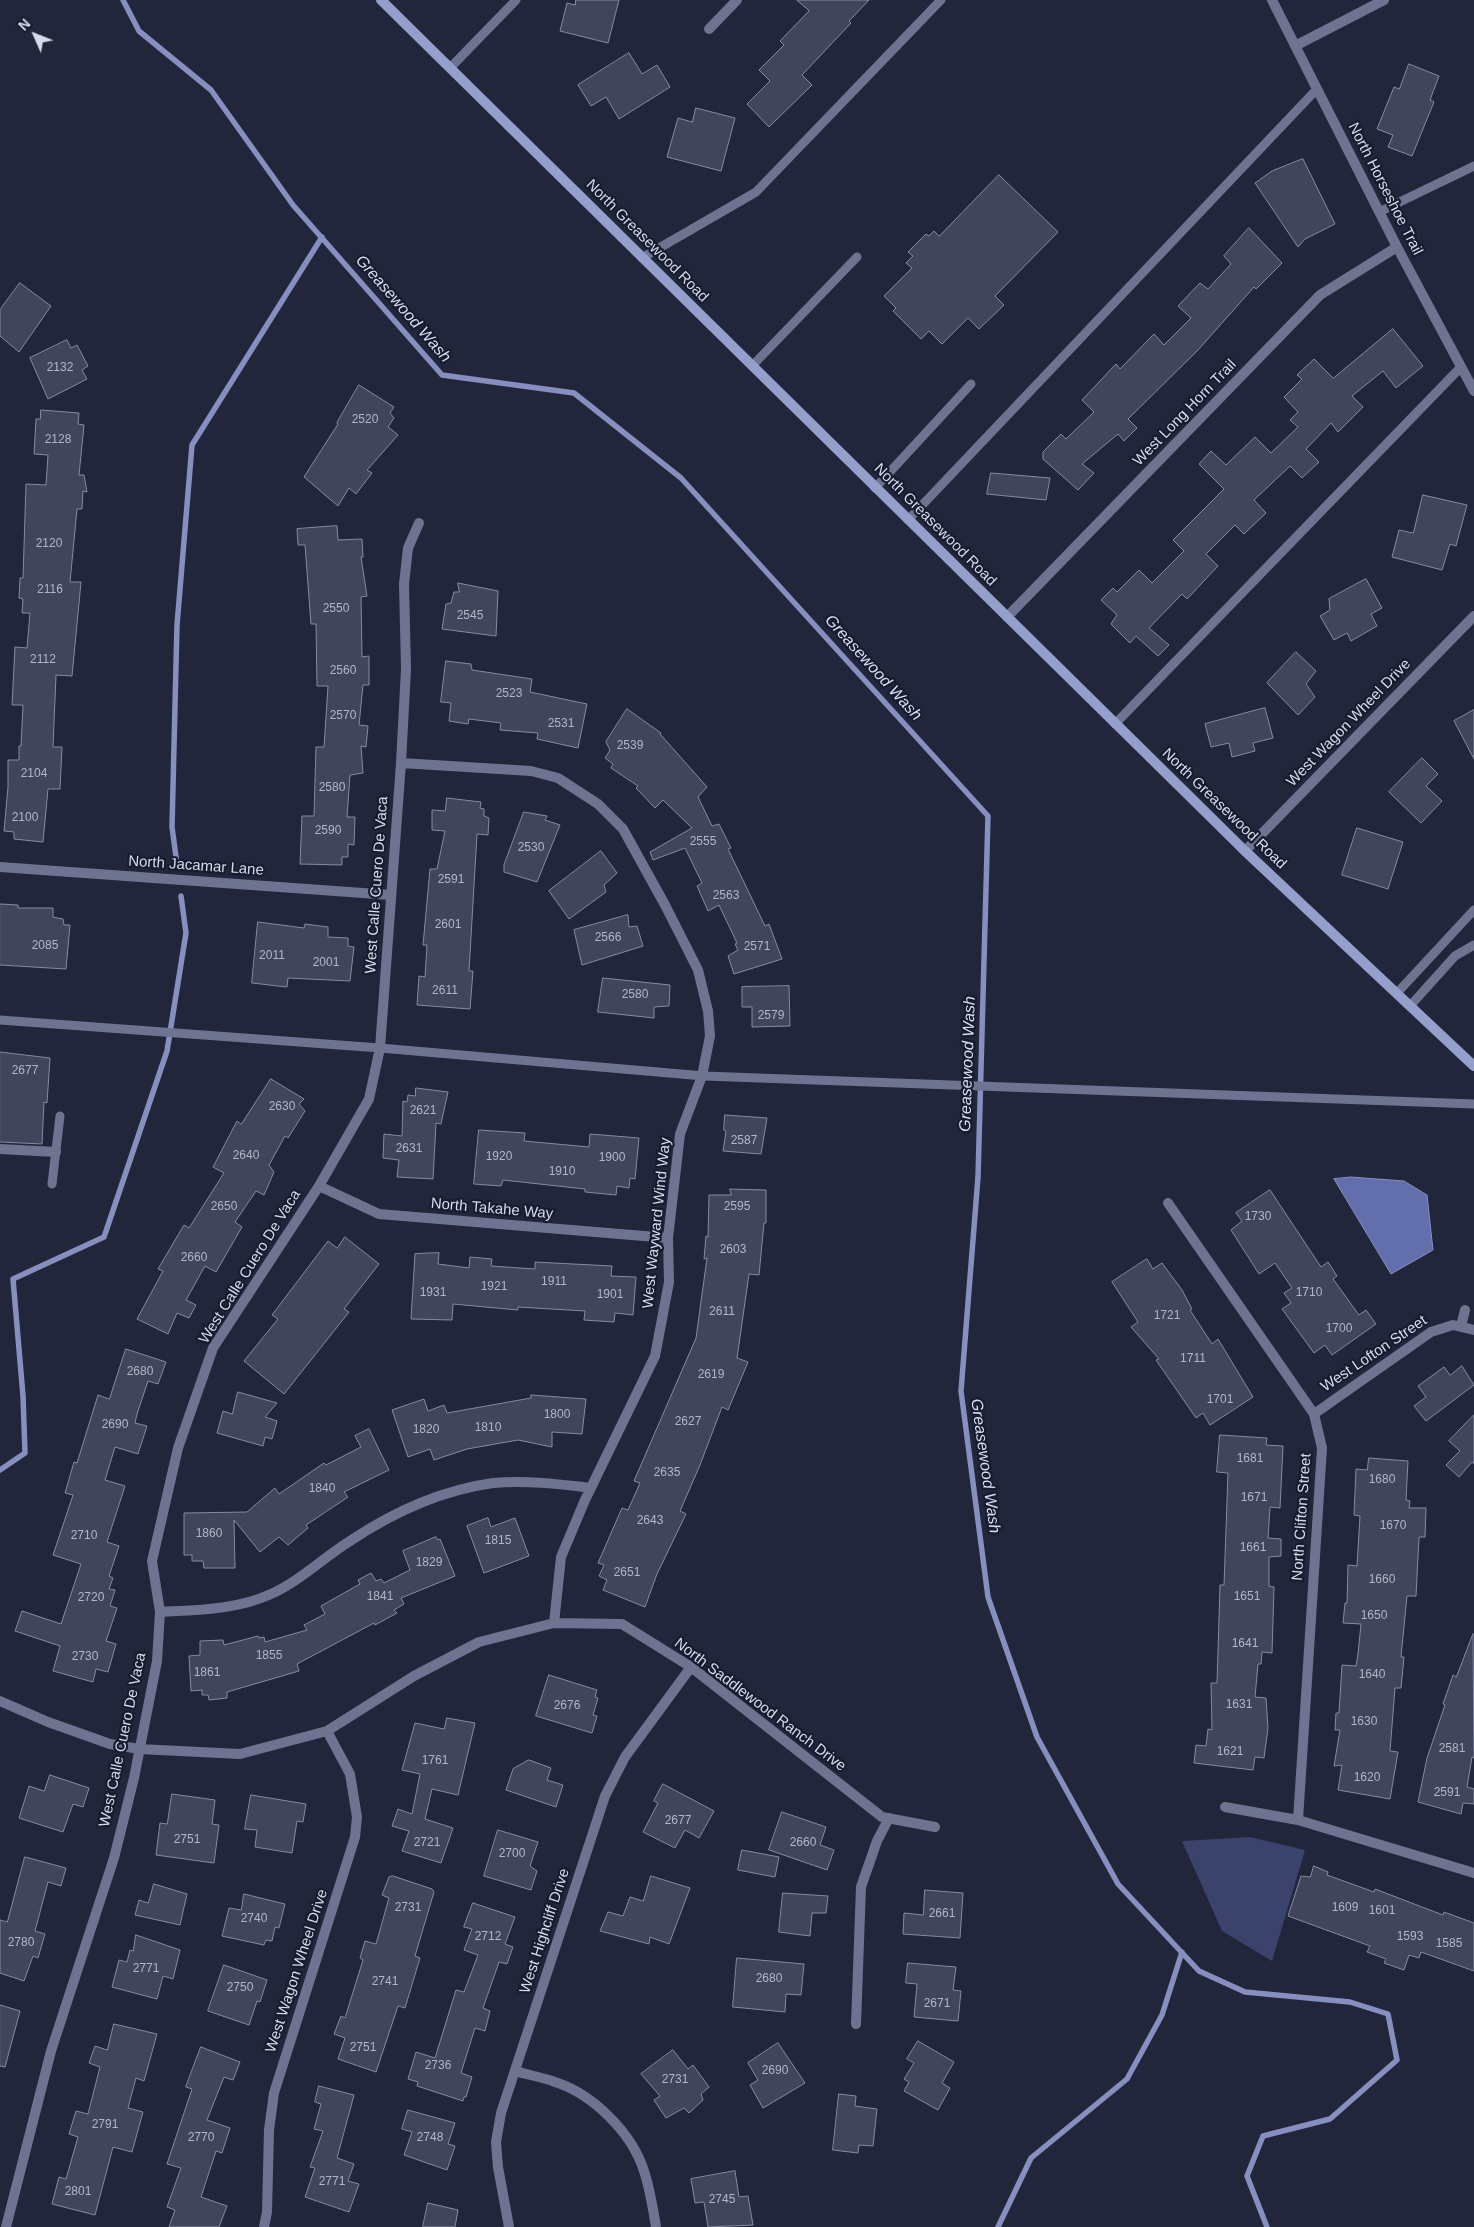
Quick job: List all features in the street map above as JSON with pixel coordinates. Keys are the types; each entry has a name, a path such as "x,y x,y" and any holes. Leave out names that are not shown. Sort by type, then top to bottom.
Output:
{"street":[{"name":"North Greasewood Road","path":"381,0 1245,851 1474,1066"},
{"path":"709,29 737,0"},
{"name":"North Horseshoe Trail","path":"1272,0 1474,391"},
{"path":"1295,46 1384,0"},
{"name":"West Long Horn Trail","path":"1007,618 1320,295 1398,247"},
{"name":"West Calle Cuero De Vaca","path":"6,2227 51,2051 114,1858 134,1778 157,1661 160,1612 152,1561 178,1448 214,1348 319,1186 369,1099 380,1048 401,763 406,669 404,584 408,548 419,523"},
{"name":"West Wagon Wheel Drive","path":"1245,851 1474,616"},
{"name":"West Wayward Wind Way","path":"401,763 531,771 558,778 598,804 623,829 698,970 708,1011 710,1036 702,1076 680,1134 668,1238 669,1282 655,1356 591,1488 561,1557 554,1623"},
{"name":"North Jacamar Lane","path":"0,868 391,895"},
{"path":"0,1149 56,1152"},
{"name":"North Takahe Way","path":"319,1186 379,1214 668,1238"},
{"name":"North Clifton Street","path":"1168,1203 1314,1414 1322,1448 1298,1820"},
{"path":"1465,1310 1457,1326 1474,1330"},
{"name":"West Lofton Street","path":"1314,1414 1431,1332 1441,1327 1457,1326"},
{"path":"160,1612 224,1608 271,1594 318,1565 349,1541 379,1523 438,1496 493,1483 553,1483 591,1488"},
{"name":"North Saddlewood Ranch Drive","path":"0,1701 48,1722 110,1744 139,1749 240,1754 327,1731 414,1676 479,1642 554,1623 622,1624 691,1667 882,1817 935,1827"},
{"name":"West Highcliff Drive","path":"509,2227 498,2167 496,2142 500,2113 604,1796 624,1757 691,1667"},
{"name":"West Wagon Wheel Drive","path":"264,2227 269,2130 274,2093 355,1837 357,1816 350,1774 327,1731"},
{"path":"1225,1807 1298,1820 1474,1873"},
{"path":"856,2024 861,1887 877,1840 888,1818"},
{"path":"514,2072 557,2082 580,2094 599,2106 624,2132 644,2170 656,2227"}],"lane":[{"path":"450,68 516,0"},
{"path":"642,258 756,192 941,0"},
{"path":"908,520 1317,89"},
{"path":"1380,212 1474,166"},
{"path":"752,366 857,256"},
{"path":"1115,724 1462,367"},
{"path":"875,488 971,384"},
{"path":"1397,994 1474,910"},
{"path":"1410,1006 1455,956 1474,945"},
{"path":"0,1020 380,1048 702,1076 1474,1104"},
{"path":"52,1184 60,1116"}],"shaded area":[{"path":"1351,1177 1404,1181 1427,1195 1433,1250 1391,1274 1334,1179"},
{"path":"1250,1837 1305,1850 1272,1961 1222,1931 1182,1841"}],"building":[{"path":"576,0 619,0 608,43 560,31 567,3 575,5"},
{"path":"797,0 869,0 849,21 851,23 802,75 812,85 769,127 747,104 770,81 759,70 784,45 780,41 809,11"},
{"path":"629,53 642,74 657,65 670,87 619,119 606,97 591,106 578,85"},
{"path":"1409,64 1439,76 1430,100 1434,102 1412,156 1388,147 1393,135 1377,129 1394,87 1399,89"},
{"path":"696,108 735,118 721,171 667,157 678,118 692,122"},
{"path":"1303,159 1335,224 1305,239 1298,247 1255,183 1272,171"},
{"path":"999,175 1058,232 995,296 1004,305 979,329 968,318 942,344 929,331 921,339 893,311 896,308 884,296 912,268 906,263 913,256 908,252 926,234 929,236 934,231 939,236"},
{"path":"1249,228 1282,263 1256,289 1254,287 1198,350 1128,419 1137,428 1124,441 1118,434 1082,464 1094,473 1078,490 1043,459 1043,452 1061,434 1066,439 1094,412 1082,400 1116,364 1120,369 1154,334 1164,345 1191,318 1178,306 1200,283 1208,289 1231,264 1224,256"},
{"path":"20,283 51,306 19,352 0,336 0,310"},
{"path":"1393,329 1423,366 1396,388 1383,371 1352,396 1363,407 1338,432 1331,423 1306,449 1319,462 1302,478 1290,466 1254,500 1266,513 1244,534 1235,525 1206,554 1218,566 1187,599 1182,594 1149,628 1169,645 1158,656 1136,636 1130,643 1111,624 1117,615 1101,600 1113,588 1117,592 1139,570 1152,583 1184,551 1173,540 1224,489 1199,464 1211,451 1226,465 1255,437 1271,453 1298,427 1290,420 1298,412 1284,397 1302,379 1297,375 1314,359 1333,378"},
{"path":"67,340 71,348 77,345 88,366 82,370 87,379 48,399 30,358"},
{"path":"359,385 394,407 390,413 394,418 388,427 398,435 367,470 372,473 356,494 349,488 338,506 304,477 338,424"},
{"path":"41,410 79,413 78,424 84,425 79,475 84,475 87,492 83,491 82,509 77,509 70,582 81,582 72,676 56,675 53,747 62,747 60,789 48,789 43,842 14,839 14,832 4,831 8,787 8,760 19,760 19,746 21,746 23,705 12,705 15,647 27,648 30,613 22,613 23,599 19,598 20,578 23,578 26,484 46,485 48,455 34,454 36,419 40,419"},
{"path":"991,473 1050,478 1046,500 987,494"},
{"path":"1423,495 1467,505 1456,546 1450,544 1442,570 1392,557 1399,530 1413,533"},
{"path":"337,526 338,540 362,539 363,557 361,557 367,596 361,597 362,657 369,656 369,685 363,685 359,725 368,726 366,747 361,746 363,773 350,775 347,817 355,817 354,845 348,844 348,857 342,857 342,865 300,864 302,816 314,816 316,747 324,747 328,686 317,686 316,624 311,624 305,545 298,545 297,529"},
{"path":"1366,579 1382,608 1371,614 1377,626 1351,641 1347,633 1334,640 1320,616 1330,610 1329,599"},
{"path":"458,583 498,591 496,636 442,629 446,604 451,603 454,592 459,592"},
{"path":"1296,652 1316,671 1306,684 1315,697 1298,715 1267,683"},
{"path":"446,661 471,664 472,670 532,679 530,692 587,704 578,748 537,739 538,733 500,730 501,723 469,719 468,724 449,721 451,703 441,702"},
{"path":"1265,708 1273,738 1253,743 1255,751 1232,757 1229,743 1211,747 1205,724"},
{"path":"627,709 661,733 707,787 698,797 712,826 719,824 731,848 728,849 765,926 769,924 782,959 734,974 728,956 738,950 735,944 737,943 719,905 708,911 697,886 702,883 685,848 653,860 650,852 692,828 663,800 655,808 636,788 638,786 611,768 613,764 605,758 610,750 606,742"},
{"path":"1474,710 1474,759 1454,721"},
{"path":"1422,758 1438,774 1426,786 1442,801 1421,823 1389,792"},
{"path":"447,798 481,802 480,808 484,809 484,816 489,818 488,835 477,834 469,971 473,971 470,1009 417,1005 419,976 425,977 427,945 423,945 430,869 437,869 445,831 432,830 432,810 445,811"},
{"path":"524,812 547,816 545,820 560,825 537,882 504,872 504,865"},
{"path":"1357,828 1403,842 1388,889 1342,875"},
{"path":"601,851 617,873 604,885 606,892 569,919 549,891"},
{"path":"0,904 18,905 18,908 53,908 53,917 63,919 64,925 70,925 66,969 0,965"},
{"path":"628,915 629,927 637,926 643,946 582,965 574,930"},
{"path":"258,922 304,928 305,924 328,927 328,937 348,938 348,946 354,947 350,981 288,978 287,987 252,983"},
{"path":"603,978 670,985 669,1006 654,1007 654,1018 598,1012"},
{"path":"789,986 790,1026 752,1027 752,1007 742,1007 742,987"},
{"path":"0,1052 50,1058 47,1103 44,1102 42,1144 0,1142"},
{"path":"271,1079 304,1099 299,1104 305,1111 288,1138 285,1136 269,1165 274,1172 264,1195 256,1191 235,1222 242,1227 216,1272 205,1266 186,1300 196,1305 189,1318 177,1313 168,1334 137,1319 163,1271 158,1269 184,1225 189,1228 224,1173 213,1167 237,1121 241,1124"},
{"path":"416,1088 448,1092 441,1124 436,1123 433,1179 397,1177 399,1160 383,1158 384,1134 402,1136 403,1101 407,1102 408,1095 415,1096"},
{"path":"725,1115 767,1118 761,1154 723,1151 726,1131 724,1130"},
{"path":"479,1130 525,1133 524,1141 589,1147 590,1134 639,1138 635,1179 630,1178 629,1188 617,1186 616,1195 585,1192 585,1189 503,1180 501,1186 474,1184"},
{"path":"730,1189 766,1190 766,1223 764,1223 759,1275 749,1274 737,1358 748,1362 728,1410 722,1407 680,1511 686,1514 657,1574 645,1607 603,1590 607,1580 599,1576 604,1565 598,1563 622,1508 628,1510 640,1483 634,1481 696,1338 707,1258 704,1259 706,1236 708,1237 709,1195 731,1195"},
{"path":"1270,1190 1321,1267 1328,1262 1337,1276 1333,1279 1359,1315 1366,1310 1376,1324 1332,1355 1325,1345 1314,1353 1282,1309 1291,1303 1284,1293 1292,1288 1275,1263 1259,1274 1231,1230 1242,1221 1236,1213"},
{"path":"345,1237 379,1264 344,1309 349,1312 284,1394 244,1361 278,1319 272,1315 328,1241 337,1248"},
{"path":"439,1253 438,1264 469,1268 470,1257 492,1259 491,1266 535,1269 535,1262 612,1266 611,1276 636,1277 633,1315 615,1313 614,1322 584,1320 585,1311 518,1307 518,1310 453,1304 452,1320 411,1319 415,1254"},
{"path":"1147,1259 1153,1269 1162,1263 1182,1290 1192,1309 1190,1310 1212,1344 1218,1339 1253,1397 1210,1425 1203,1413 1196,1418 1156,1360 1159,1359 1131,1327 1138,1322 1112,1282"},
{"path":"126,1349 166,1362 158,1384 148,1381 137,1414 135,1423 147,1426 138,1454 115,1447 105,1480 125,1486 107,1542 119,1546 109,1576 113,1578 109,1589 115,1590 110,1606 117,1608 106,1641 116,1644 108,1672 96,1669 93,1682 53,1671 60,1646 15,1631 22,1611 61,1624 81,1564 53,1555 73,1495 65,1493 74,1462 77,1463 98,1395 109,1399"},
{"path":"1462,1366 1474,1385 1426,1421 1414,1406 1426,1397 1418,1386 1444,1367 1450,1375"},
{"path":"238,1392 277,1403 265,1417 277,1421 272,1439 265,1437 263,1446 217,1433 223,1411 232,1414"},
{"path":"531,1395 586,1399 582,1434 552,1432 552,1447 518,1440 467,1449 434,1460 430,1449 408,1457 392,1410 424,1399 428,1411 444,1405 447,1413 531,1398"},
{"path":"1474,1415 1474,1464 1472,1462 1459,1477 1446,1465 1460,1451 1449,1441"},
{"path":"369,1429 389,1470 344,1492 348,1497 306,1525 308,1528 288,1545 279,1537 260,1552 234,1520 235,1568 204,1568 203,1561 192,1561 192,1555 184,1555 184,1513 247,1512 275,1488 279,1494 324,1463 326,1465 361,1447 355,1436"},
{"path":"1220,1435 1267,1438 1266,1445 1283,1446 1280,1508 1270,1507 1268,1538 1281,1539 1281,1556 1269,1557 1269,1586 1274,1587 1272,1653 1262,1652 1261,1664 1258,1664 1255,1697 1266,1698 1268,1728 1264,1758 1255,1757 1253,1770 1194,1763 1196,1745 1206,1746 1208,1729 1212,1730 1211,1683 1217,1683 1220,1585 1224,1585 1228,1473 1217,1472"},
{"path":"1369,1458 1408,1461 1406,1500 1410,1501 1409,1508 1426,1508 1425,1537 1419,1537 1416,1596 1407,1596 1401,1657 1404,1657 1401,1688 1395,1688 1390,1751 1398,1752 1390,1799 1338,1790 1342,1765 1334,1766 1340,1730 1335,1730 1336,1713 1339,1713 1342,1665 1356,1666 1361,1624 1343,1623 1345,1603 1347,1603 1348,1565 1357,1566 1360,1516 1354,1515 1356,1469 1367,1470"},
{"path":"488,1518 491,1527 515,1518 529,1556 484,1573 467,1526"},
{"path":"436,1537 438,1540 440,1539 455,1576 401,1598 404,1604 394,1610 397,1613 375,1625 374,1623 297,1664 299,1671 227,1692 227,1698 209,1700 208,1695 202,1695 202,1690 191,1691 189,1656 200,1655 200,1641 223,1640 224,1645 258,1636 259,1638 264,1637 265,1642 307,1630 304,1625 325,1614 321,1606 360,1584 358,1580 371,1573 376,1581 381,1579 384,1583 410,1570 403,1551"},
{"path":"1473,1634 1474,1758 1472,1757 1467,1787 1474,1789 1474,1804 1463,1803 1461,1814 1418,1802 1427,1758 1445,1705 1443,1704 1453,1675 1456,1677"},
{"path":"549,1675 597,1690 595,1697 598,1698 593,1715 597,1716 592,1733 536,1716"},
{"path":"447,1718 475,1723 458,1795 432,1789 425,1819 453,1828 441,1863 402,1851 409,1831 392,1826 398,1809 412,1814 420,1774 402,1770 415,1723 444,1729"},
{"path":"529,1760 551,1768 547,1780 563,1785 556,1807 506,1790 513,1769"},
{"path":"50,1775 89,1788 83,1807 73,1804 63,1832 19,1818 29,1786 44,1791"},
{"path":"663,1784 714,1811 699,1838 685,1830 675,1848 643,1832 658,1803 654,1801"},
{"path":"172,1794 215,1800 212,1824 219,1825 214,1863 156,1855 160,1823 167,1824"},
{"path":"251,1795 306,1804 303,1822 297,1821 292,1853 255,1847 257,1830 245,1829"},
{"path":"782,1812 826,1827 820,1845 834,1850 827,1870 769,1850"},
{"path":"498,1830 538,1842 530,1866 537,1871 531,1890 484,1876"},
{"path":"742,1850 779,1857 775,1877 738,1870"},
{"path":"25,1857 66,1868 61,1886 48,1882 35,1931 45,1934 38,1958 33,1956 24,1981 0,1973 0,1920 7,1922"},
{"path":"1314,1866 1328,1872 1327,1875 1374,1892 1375,1889 1443,1915 1444,1912 1474,1923 1474,1971 1421,1952 1419,1958 1409,1955 1404,1970 1384,1963 1386,1959 1367,1952 1370,1946 1288,1916 1301,1876 1310,1877"},
{"path":"393,1876 432,1889 434,1892 415,1956 420,1958 405,2008 398,2006 376,2072 338,2059 345,2038 334,2034 341,2016 345,2018 363,1960 360,1958 365,1941 376,1944 389,1898 382,1895 389,1877"},
{"path":"651,1876 690,1888 669,1944 650,1937 649,1944 600,1931 608,1912 623,1916 630,1897 643,1901"},
{"path":"154,1884 187,1894 180,1925 135,1915 139,1900 148,1903"},
{"path":"925,1890 963,1893 960,1938 903,1934 904,1913 923,1915"},
{"path":"783,1893 828,1896 826,1913 812,1913 810,1936 779,1932"},
{"path":"244,1894 285,1904 279,1928 275,1927 272,1941 266,1940 264,1945 222,1936 229,1908 241,1910"},
{"path":"473,1903 515,1917 505,1944 513,1947 507,1964 499,1962 483,2008 490,2011 485,2031 475,2028 461,2073 472,2077 463,2101 417,2086 418,2082 408,2079 416,2052 435,2058 456,1990 464,1992 478,1955 464,1950 472,1929 464,1927"},
{"path":"136,1935 180,1950 173,1979 163,1976 157,1999 112,1987 119,1960 127,1962 130,1950 133,1951"},
{"path":"737,1958 804,1964 801,1995 786,1994 785,2012 733,2007"},
{"path":"908,1963 956,1967 953,1990 961,1991 958,2021 914,2017 917,1984 906,1983"},
{"path":"224,1965 267,1980 260,2002 257,2001 249,2025 208,2011"},
{"path":"0,2005 20,2011 5,2067 0,2066"},
{"path":"114,2024 157,2034 144,2081 136,2078 128,2108 143,2112 132,2152 113,2147 95,2215 52,2204 59,2177 66,2179 78,2137 69,2134 76,2111 88,2114 100,2067 89,2063 95,2046 107,2050"},
{"path":"918,2041 954,2062 942,2083 950,2088 938,2110 904,2091 909,2082 904,2079 914,2063 907,2059"},
{"path":"778,2043 805,2083 763,2108 750,2085 758,2080 748,2063"},
{"path":"201,2047 240,2062 233,2080 224,2077 207,2120 230,2128 222,2153 216,2151 201,2197 227,2206 219,2227 169,2227 175,2210 167,2207 181,2168 167,2164 192,2089 186,2087"},
{"path":"673,2050 688,2069 693,2065 709,2087 701,2094 703,2100 689,2113 684,2108 666,2118 654,2100 660,2096 641,2074"},
{"path":"319,2086 354,2095 337,2158 354,2164 348,2181 359,2184 349,2212 305,2197 315,2168 310,2167 323,2131 314,2129 321,2104 315,2102"},
{"path":"839,2094 856,2096 855,2106 877,2109 873,2146 859,2145 858,2153 833,2150"},
{"path":"408,2110 455,2123 448,2144 455,2146 447,2170 404,2155 412,2132 402,2129"},
{"path":"735,2171 739,2197 748,2196 753,2225 708,2227 704,2202 695,2203 691,2179"},
{"path":"428,2203 458,2210 455,2227 423,2227"}],"waterway":[{"name":"Greasewood Wash","path":"123,0 139,31 211,90 293,205 442,375 574,393 681,478 988,816 978,1177 961,1391 988,1597 1037,1737 1118,1884 1199,1971 1245,1992 1350,2002 1388,2014 1397,2060 1330,2119 1263,2136 1247,2176 1267,2227"},
{"path":"177,864 172,827 177,625 192,445 322,237"},
{"path":"0,1470 25,1453 23,1396 13,1279 104,1237 167,1051 186,933 181,896"},
{"path":"998,2227 1031,2158 1127,2079 1162,2015 1182,1952"}]}
